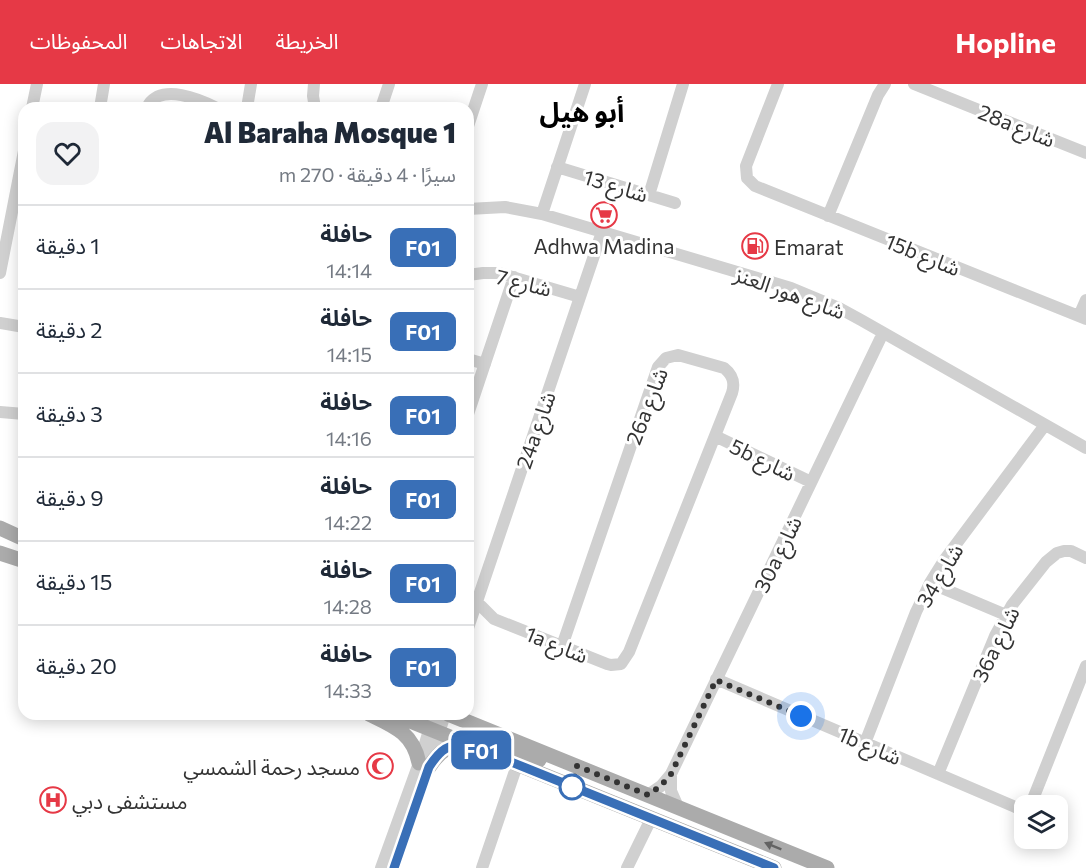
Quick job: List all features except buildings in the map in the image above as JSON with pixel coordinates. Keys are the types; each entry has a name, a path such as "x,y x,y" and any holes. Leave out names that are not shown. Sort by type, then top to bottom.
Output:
{"main road":[{"path":"0,528 18,536"},
{"path":"0,554 18,559"},
{"path":"381,720 404,733 424,765 444,749 455,745 469,745"},
{"path":"416,720 536,760 559,759 828,868"},
{"path":"440,726 469,745 774,868"}],"street":[{"path":"33,102 37,84"},
{"path":"101,102 104,84"},
{"path":"149,102 153,84"},
{"path":"314,84 314,102"},
{"path":"383,102 388,84"},
{"path":"474,108 482,84"},
{"path":"542,213 585,84"},
{"path":"649,195 683,84"},
{"name":"15b شارع","path":"778,84 746,166 751,183 1083,318"},
{"path":"828,216 878,94 885,84"},
{"name":"28a شارع","path":"914,84 1086,153"},
{"path":"244,102 250,88"},
{"path":"150,102 157,95 169,93 202,102"},
{"name":"شارع 13","path":"557,167 675,203"},
{"path":"0,273 18,182"},
{"name":"شارع هور العنز","path":"474,209 505,207 542,213 791,288 839,308 1086,448"},
{"name":"24a شارع","path":"474,598 602,232"},
{"name":"شارع 7","path":"474,274 499,273 580,297"},
{"path":"474,396 514,277"},
{"path":"1083,318 1086,300"},
{"path":"0,323 18,326"},
{"name":"30a شارع","path":"648,795 661,786 671,774 883,333"},
{"name":"26a شارع","path":"562,646 658,367 666,358 678,355 696,359 724,368 732,376 734,387 629,652 621,664"},
{"path":"474,361 485,364"},
{"path":"0,412 18,414"},
{"name":"شارع 34","path":"865,743 916,612 930,584 945,559 1045,425"},
{"name":"5b شارع","path":"715,436 811,482"},
{"name":"36a شارع","path":"938,774 995,636 1006,615 1051,556 1064,550 1086,558"},
{"path":"930,584 1006,615"},
{"name":"1a شارع","path":"474,605 484,609 494,619 607,664 621,664"},
{"name":"1a شارع","path":"474,621 494,619"},
{"path":"1035,795 1086,668"},
{"name":"1b شارع","path":"716,680 1014,806"},
{"path":"380,864 440,726"},
{"path":"394,868 424,765"},
{"path":"482,868 517,765"},
{"path":"671,774 671,791 678,807"},
{"path":"627,868 651,819"}],"bus line":[{"name":"F01","path":"394,868 429,767 444,749 461,744 469,745 774,868"}],"place":[{"name":"Adhwa Madina","path":"604,215"},
{"name":"Emarat","path":"755,246"},
{"name":"مسجد رحمة الشمسي","path":"380,766"},
{"name":"مستشفى دبي","path":"53,800"}],"district":[{"name":"أبو هيل","path":"582,111"}],"route":[{"path":"572,787 577,766 648,795 655,791 671,774 716,680 801,716"}]}
